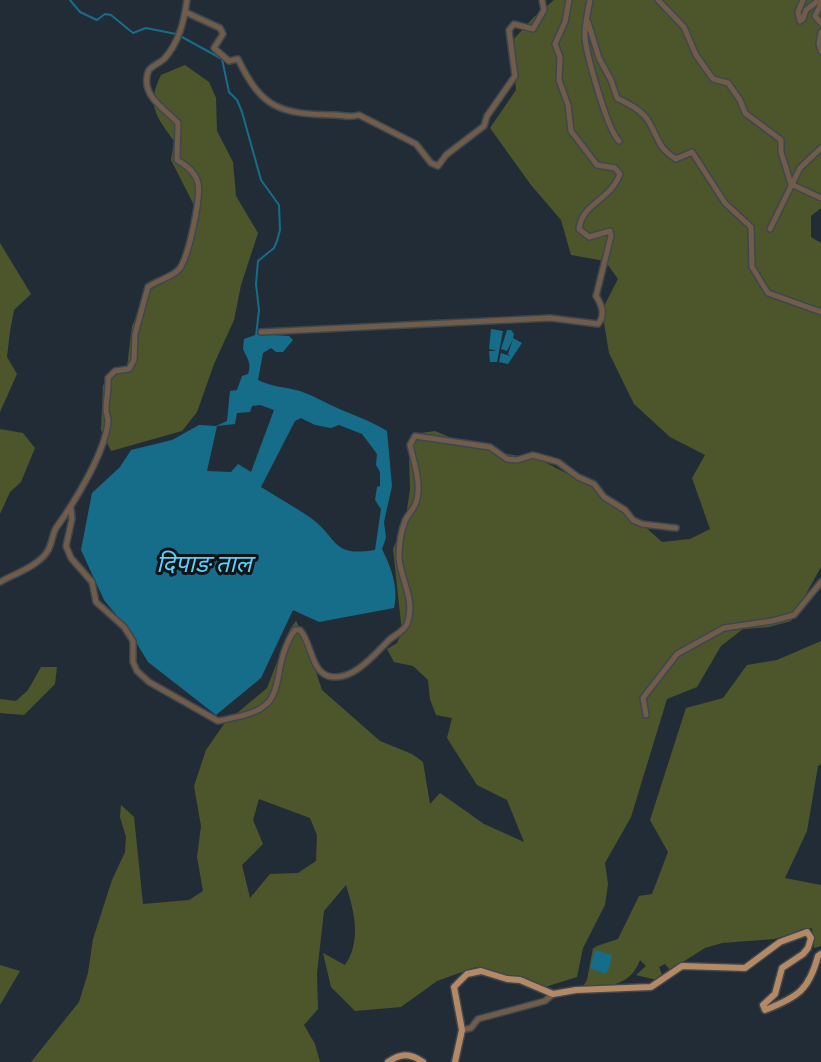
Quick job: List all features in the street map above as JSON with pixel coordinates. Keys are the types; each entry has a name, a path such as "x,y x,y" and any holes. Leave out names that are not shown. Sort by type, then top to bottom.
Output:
{"main road":[{"path":"455,1062 462,1030 454,987 467,974 486,971 520,980 553,994 651,987 682,966 745,968 780,942 807,932 811,938 808,948 782,968 775,994 763,1005 765,1010 799,994 812,978 821,954"},
{"path":"388,1062 398,1055 404,1055 423,1062"}],"street":[{"path":"0,582 26,569 47,553 54,531 71,509 76,493 94,461 106,428 110,393 108,378 115,371 129,369 134,360 135,334 148,287 178,271 192,240 197,181 190,168 177,160 178,123 148,89 150,69 164,59 176,40 187,0"},
{"path":"185,12 220,28 223,34 214,48 229,61 238,59 255,91 271,105 294,112 350,118 359,115 416,144 431,163 438,166 446,155 484,126 487,116 507,90 515,76 509,30 514,24 533,29 544,10 542,0"},
{"path":"261,332 550,318 598,324 603,310 596,296 611,236 610,231 606,231 589,237 579,229 580,222 592,206 609,196 620,174 609,165 597,165 571,131 568,105 559,80 560,57 555,44 565,22 569,0"},
{"path":"590,0 585,36 608,121 619,141"},
{"path":"658,0 684,27 696,55 713,79 728,83 745,113 781,140 781,152 791,184 821,198"},
{"path":"803,0 797,17 800,21 806,10 820,2"},
{"path":"820,2 815,16 821,23"},
{"path":"588,22 599,58 617,98 640,111 648,120 664,152 676,159 692,152 725,203 751,227 752,267 768,293 821,312"},
{"path":"821,32 821,51"},
{"path":"770,229 791,184 807,159 821,148"},
{"path":"71,509 66,546 71,558 92,582 96,602 124,627 133,641 133,662 137,671 149,682 218,721 242,716 263,707 270,700 274,695 280,662 295,630 300,630 305,636 319,669 332,677 371,661 407,624 410,597 399,554 404,523 415,506 418,488 410,445 415,436 490,447 504,458 540,456 562,464 578,477 594,484 610,503 625,510 637,522 676,528"},
{"path":"646,715 643,698 677,654 724,628 794,615 821,582"},
{"path":"462,1030 471,1028 478,1019 545,1001 553,994"}],"green space":[{"path":"554,0 821,0 821,208 811,216 811,237 821,243 821,567 791,621 743,629 721,646 697,687 667,699 631,817 605,863 608,884 605,905 583,948 577,977 545,987 476,967 437,981 401,1007 355,1011 331,987 323,953 345,965 350,956 355,926 346,885 324,911 317,973 318,1009 304,1025 315,1044 320,1062 31,1062 79,1002 88,973 93,939 112,880 125,852 121,805 134,817 143,904 189,900 203,891 197,857 201,826 194,786 206,750 224,724 267,688 296,621 305,638 322,690 380,741 423,762 430,804 440,793 484,824 524,842 507,800 477,785 447,738 452,718 436,715 428,680 413,666 394,662 387,649 397,643 402,632 393,549 406,517 410,489 409,455 414,434 435,431 475,448 541,460 613,498 662,542 690,539 710,529 692,478 705,455 670,437 634,404 609,353 602,310 618,279 605,261 571,255 561,220 490,128 516,90 512,41","holes":["259,799 310,818 317,835 316,861 298,873 270,874 250,898 242,865 263,844 253,820"]},
{"path":"185,65 209,82 216,98 217,131 233,162 236,196 258,233 241,285 234,320 197,412 182,431 111,451 101,430 103,385 127,367 132,326 148,291 179,274 198,213 171,160 174,141 158,117 154,102 161,75"},
{"path":"0,243 31,294 14,310 7,357 17,374 0,412"},
{"path":"0,429 23,433 35,448 21,482 10,492 0,514"},
{"path":"821,641 821,764 818,766 807,831 785,878 821,885 821,946 814,948 812,928 774,939 722,943 705,948 670,970 665,964 659,967 663,977 657,980 636,975 646,966 640,960 636,969 624,980 582,988 587,980 593,948 618,939 639,896 652,894 668,852 650,820 686,708 723,698 747,665 777,660"},
{"path":"41,667 57,667 55,684 24,715 0,713 0,699 16,701 28,690"},
{"path":"0,965 20,971 0,1005"}],"water":[{"path":"491,329 503,331 497,362 490,362 489,351 497,351 489,349"},
{"path":"507,330 511,330 513,338 522,343 508,364 499,362 501,353 510,356 513,339 507,351 501,349"},
{"name":"दिपाङ ताल","path":"258,334 289,336 293,340 283,352 271,348 263,353 258,380 304,393 387,431 392,486 382,549 396,593 394,608 319,622 293,610 261,678 216,715 148,662 128,629 104,600 81,550 92,493 120,467 131,450 172,440 199,425 216,426 227,421 230,391 237,390 242,376 249,370 243,349 244,339","holes":["260,405 274,410 251,472 238,464 231,472 207,471 217,426 235,424 237,413 250,412 252,406","301,418 315,425 331,428 339,425 362,434 377,454 380,486 377,487 375,500 381,509 375,550 361,552 343,549 311,518 261,487 295,421"]},
{"path":"595,950 612,955 605,974 590,968"}],"waterway":[{"path":"70,0 80,12 97,20 105,14 111,15 133,33 146,28 176,34"},
{"path":"182,37 222,59 229,92 242,112 261,180 279,205 277,241 274,248 258,261 256,336"}]}
